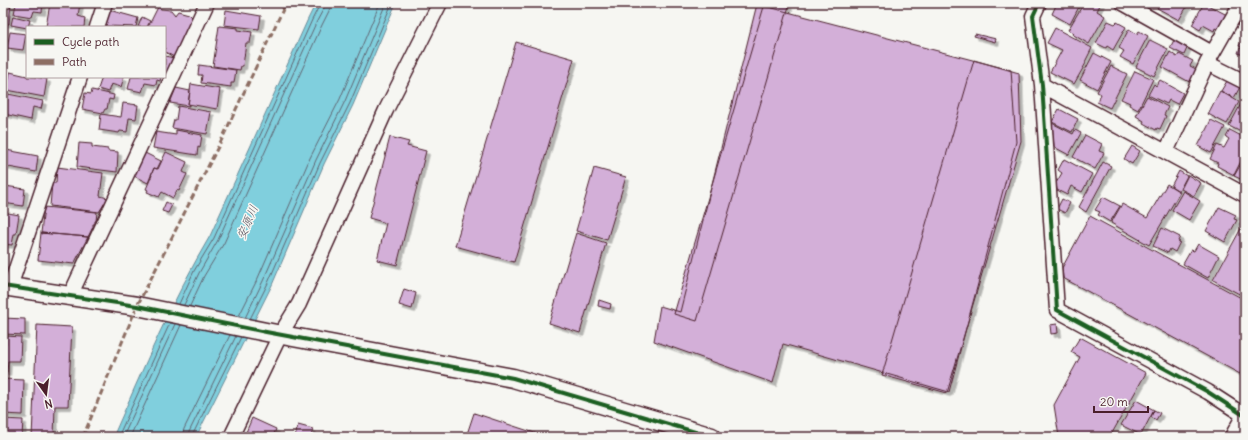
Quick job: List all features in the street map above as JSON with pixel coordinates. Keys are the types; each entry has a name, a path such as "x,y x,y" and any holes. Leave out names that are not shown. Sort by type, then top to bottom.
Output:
{"street":[{"path":"97,26 105,3"},
{"path":"70,296 205,3"},
{"path":"231,437 273,333 299,304 386,110 440,3"},
{"path":"1039,3 1032,10 1042,85 1057,310 1208,392 1245,416 1234,437"},
{"path":"1123,3 1245,82"},
{"path":"1166,152 1209,58 1241,3"},
{"path":"80,78 7,287 137,306 513,378 712,437"},
{"path":"1042,85 1245,194"}],"water":[{"name":"安原川","path":"316,3 396,3 353,105 324,164 272,285 196,437 113,437 147,360 183,285 210,236"}],"building":[{"path":"3,3 11,3 9,24 3,23"},
{"path":"16,3 43,3 42,12 34,11 32,17 14,14"},
{"path":"50,3 80,3 78,16 85,18 84,26 46,26"},
{"path":"765,3 779,3 789,6 697,321 674,314"},
{"path":"1057,3 1081,3 1070,24 1052,14"},
{"path":"1084,3 1101,3 1097,11 1105,16 1089,44 1068,30"},
{"path":"1160,3 1189,3 1179,20 1157,8"},
{"path":"1204,3 1227,15 1219,30 1215,28 1214,31 1203,25 1200,30 1192,25"},
{"path":"757,4 1011,70 1016,142 949,392 783,344 773,383 654,341 660,306 680,312"},
{"path":"158,7 161,9 171,10 175,15 178,11 189,14 193,18 174,57 166,53 166,26 148,26"},
{"path":"109,10 138,18 136,26 105,26"},
{"path":"226,10 261,16 259,29 224,25"},
{"path":"13,16 30,20 28,26 26,26 26,28 11,25"},
{"path":"142,17 150,21 148,26 138,26"},
{"path":"1108,21 1115,24 1117,22 1126,27 1113,50 1107,46 1106,48 1096,43"},
{"path":"219,26 238,28 238,30 252,32 250,43 246,43 243,66 241,66 240,70 213,66"},
{"path":"1055,28 1092,48 1085,62 1086,63 1074,84 1050,72 1062,50 1047,43"},
{"path":"1129,29 1137,34 1139,31 1148,36 1133,64 1120,57 1124,51 1119,48"},
{"path":"10,32 26,34 23,50 7,48"},
{"path":"975,34 996,39 995,42 974,36"},
{"path":"1245,34 1245,49 1239,46"},
{"path":"1150,40 1168,49 1154,76 1136,67"},
{"path":"1174,40 1188,46 1184,55 1170,48"},
{"path":"516,42 574,59 514,262 455,246"},
{"path":"1240,48 1245,51 1243,55 1238,53"},
{"path":"1170,52 1177,57 1179,54 1193,61 1190,66 1200,71 1193,84 1162,67"},
{"path":"1094,53 1111,62 1097,89 1080,80"},
{"path":"166,56 174,58 166,72"},
{"path":"974,60 1019,73 1021,141 947,393 882,375"},
{"path":"199,65 236,70 234,83 231,83 231,87 201,83 202,75 198,75"},
{"path":"1111,66 1127,74 1110,108 1097,102 1101,94 1097,92"},
{"path":"3,70 9,71 5,89 3,88"},
{"path":"1135,71 1153,79 1138,110 1129,105 1130,103 1121,99"},
{"path":"10,72 26,76 26,78 47,79 44,97 7,90"},
{"path":"102,78 124,78 121,87 111,84 108,92 98,89"},
{"path":"131,78 161,78 160,81 157,80 156,85 145,83 142,92 128,89"},
{"path":"1160,80 1183,93 1177,104 1169,100 1167,104 1148,95 1154,84 1156,86"},
{"path":"1227,81 1240,87 1234,98 1221,91"},
{"path":"191,84 220,89 217,109 188,104"},
{"path":"176,88 190,91 189,106 170,103"},
{"path":"92,90 114,95 113,100 109,99 107,109 105,109 103,113 82,109 85,93 91,94"},
{"path":"1220,91 1239,102 1227,124 1208,114"},
{"path":"8,94 43,101 41,109 33,107 31,120 4,114"},
{"path":"1147,96 1168,107 1160,129 1157,128 1156,130 1143,123 1144,121 1136,116"},
{"path":"1242,102 1245,104 1245,134 1229,126"},
{"path":"123,103 138,105 136,119 129,118 127,132 120,131 119,133 99,130 101,114 121,117"},
{"path":"178,106 211,112 207,134 172,128 174,120 176,120"},
{"path":"1059,109 1078,119 1072,132 1052,122"},
{"path":"1211,120 1225,127 1211,153 1198,146"},
{"path":"1052,123 1073,134 1075,130 1081,133 1069,155 1054,147"},
{"path":"176,130 202,135 200,148 198,147 197,155 153,148 156,132 176,135"},
{"path":"1230,130 1245,138 1245,153 1234,175 1217,166 1218,163 1210,159 1217,145 1224,148 1229,139 1226,137"},
{"path":"1085,135 1102,144 1099,151 1104,153 1095,169 1073,157"},
{"path":"390,137 409,142 407,146 426,151 397,265 377,260 386,223 369,218"},
{"path":"79,143 92,144 92,147 118,152 117,172 77,167"},
{"path":"1132,146 1140,151 1132,164 1124,159"},
{"path":"6,150 38,156 36,172 3,166"},
{"path":"166,152 187,162 183,172 187,174 179,191 177,190 173,198 162,192 159,197 147,192 148,190 146,189 154,168 158,169"},
{"path":"145,153 161,161 157,169 154,168 148,183 134,176"},
{"path":"1064,159 1092,174 1082,192 1071,186 1067,195 1057,190 1056,183 1062,173 1058,170"},
{"path":"1103,162 1111,166 1086,212 1079,207"},
{"path":"1241,164 1245,167 1242,174 1245,175 1245,181 1234,176"},
{"path":"57,167 103,173 100,196 108,198 99,212 50,206 52,183 56,183"},
{"path":"594,168 626,177 607,240 576,231"},
{"path":"1179,171 1187,176 1179,191 1171,186"},
{"path":"1188,175 1201,183 1194,196 1181,189"},
{"path":"1167,184 1180,192 1149,245 1111,223 1122,204 1147,218"},
{"path":"5,186 25,189 23,206 3,203"},
{"path":"1183,191 1200,201 1189,220 1172,210"},
{"path":"1103,197 1120,206 1110,222 1098,215 1100,212 1095,210"},
{"path":"1062,199 1070,203 1065,213 1057,209"},
{"path":"166,202 172,205 168,213 162,211"},
{"path":"44,207 97,212 96,221 95,224 93,224 88,237 41,233"},
{"path":"1219,207 1236,215 1234,219 1237,220 1225,242 1206,231"},
{"path":"3,212 19,215 16,234 14,234 12,245 3,244"},
{"path":"1090,216 1245,300 1245,364 1240,374 1063,278 1062,268"},
{"path":"1245,221 1245,297 1213,280"},
{"path":"1162,228 1180,237 1178,241 1180,242 1175,252 1170,249 1168,253 1153,246"},
{"path":"41,233 88,237 74,264 38,260"},
{"path":"576,233 606,243 580,333 549,323"},
{"path":"1198,244 1219,256 1208,278 1183,264 1191,250 1194,251"},
{"path":"404,289 416,293 412,309 399,305"},
{"path":"599,300 611,304 610,309 598,306"},
{"path":"3,318 25,319 25,335 3,334"},
{"path":"1057,324 1058,333 1051,334 1050,325"},
{"path":"37,325 72,327 68,406 55,406 54,437 32,437"},
{"path":"6,336 21,337 20,361 8,361 7,372 3,372 3,345 6,345"},
{"path":"1080,337 1146,373 1111,435 1115,437 1059,437 1054,405 1080,357 1071,352"},
{"path":"3,379 24,380 23,415 3,414"},
{"path":"1136,400 1154,410 1141,435 1121,425"},
{"path":"1154,410 1160,413 1156,420 1151,417"},
{"path":"474,413 547,437 466,437"},
{"path":"252,418 276,429 273,437 244,437"},
{"path":"3,419 23,420 22,437 3,437"},
{"path":"298,425 313,429 311,437 295,437"}],"marked path":[{"path":"83,437 137,306 222,139 286,3"}],"cycle path":[{"path":"1039,3 1033,16 1042,85 1057,310 1208,392 1245,416"},
{"path":"3,286 137,306 266,332 513,378 712,437"}]}
